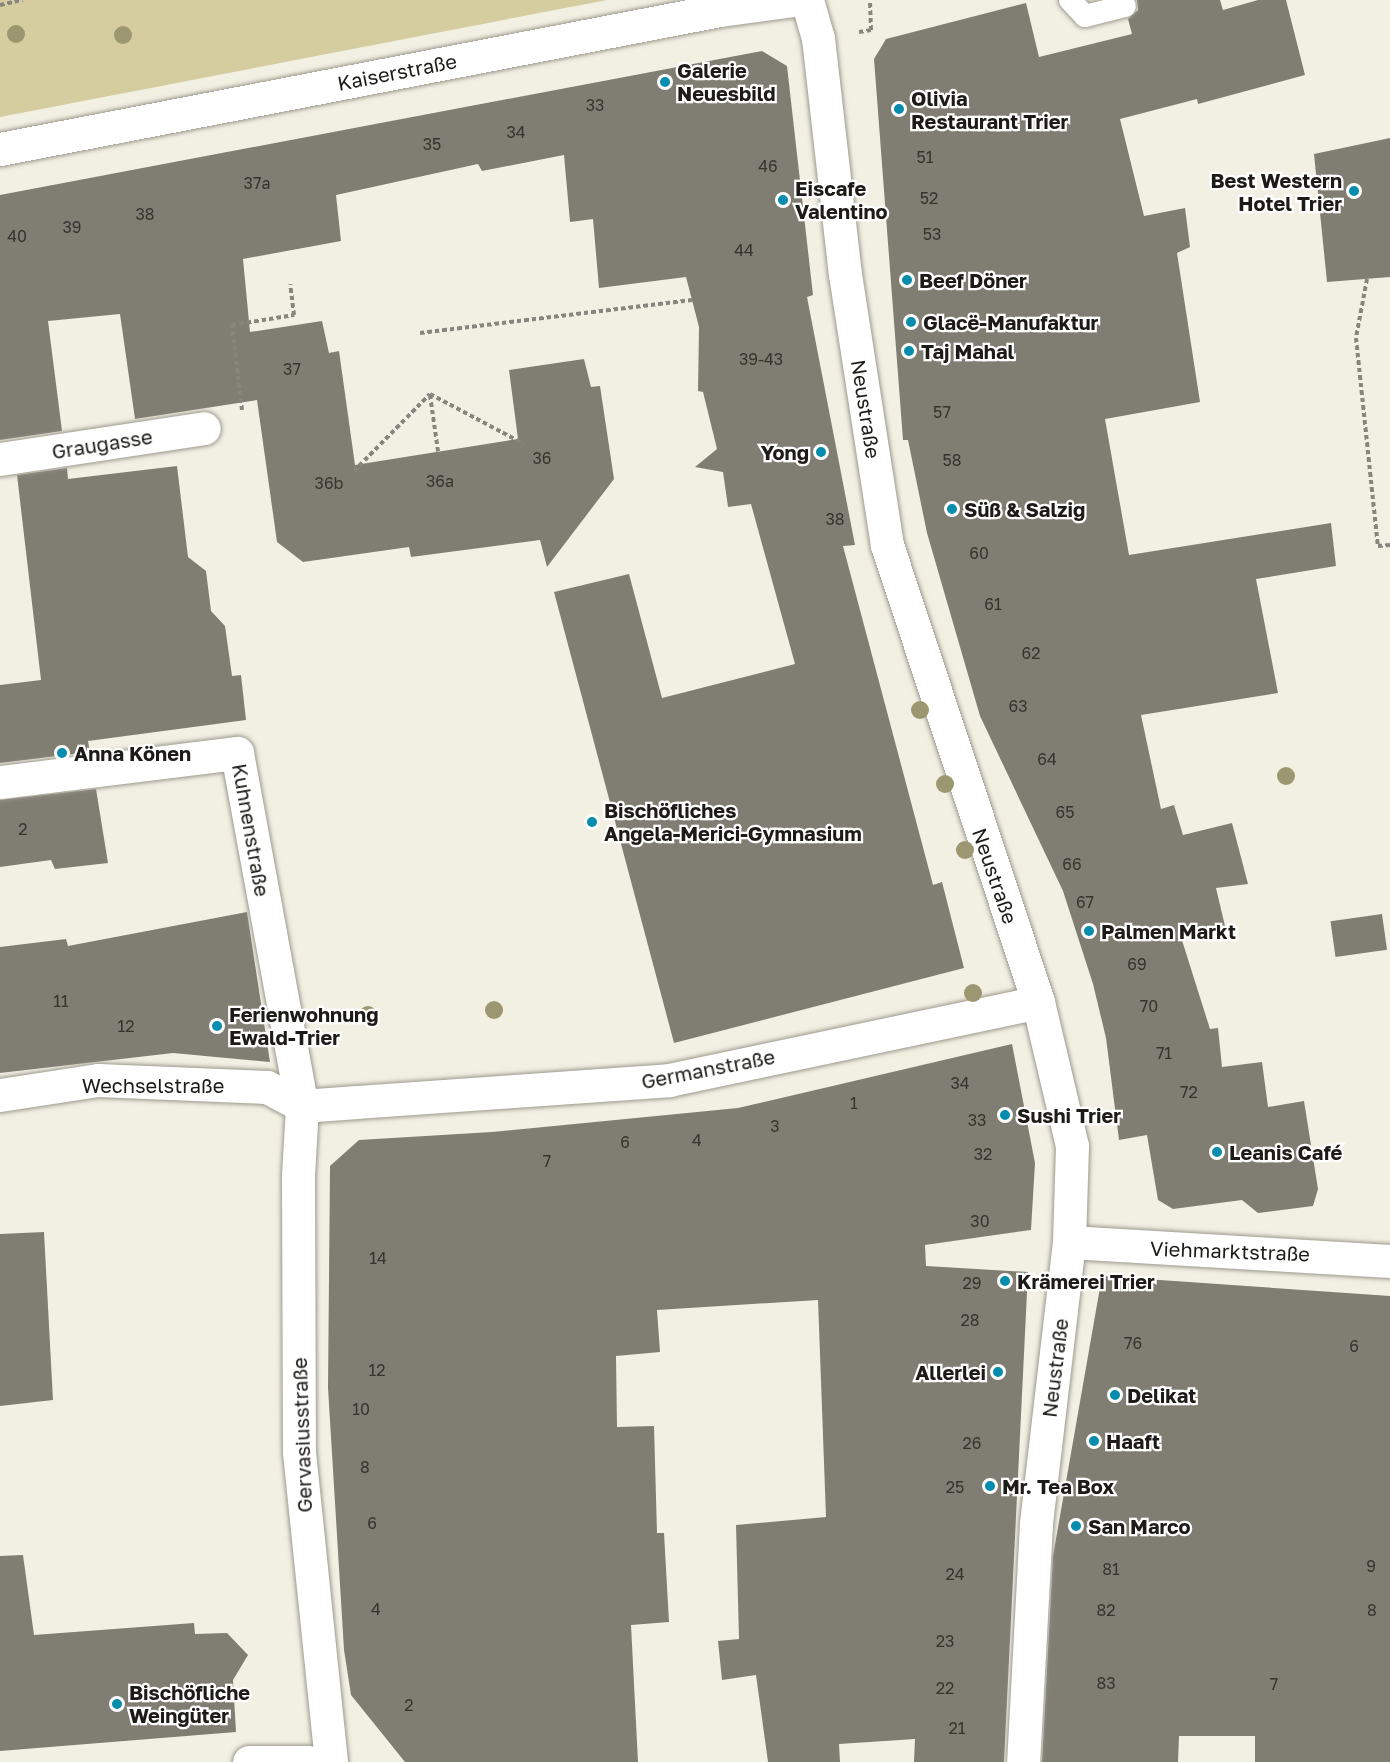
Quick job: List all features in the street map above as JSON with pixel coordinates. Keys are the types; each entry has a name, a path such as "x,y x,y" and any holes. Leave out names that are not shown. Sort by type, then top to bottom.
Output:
{"street":[{"name":"Kaiserstraße","path":"0,149 720,10 794,0"},
{"name":"Neustraße","path":"807,0 818,38 845,274 887,545 1038,1002 1071,1146 1069,1242 1036,1524 1023,1762"},
{"name":"Graugasse","path":"0,459 204,428"},
{"name":"Kuhnenstraße","path":"0,782 237,753 302,1106"},
{"name":"Germanstraße","path":"302,1106 669,1080 1038,1002"},
{"name":"Wechselstraße","path":"0,1095 98,1080 267,1087 302,1106"},
{"name":"Gervasiusstraße","path":"302,1106 298,1175 300,1437 331,1762"},
{"name":"Viehmarktstraße","path":"1069,1242 1390,1261"},
{"path":"249,1762 308,1762"}],"lane":[{"path":"1070,0 1085,16 1125,6"}],"path":[{"path":"0,4 21,0"},
{"path":"870,0 871,30"},
{"path":"1367,279 1356,339 1378,546 1390,545"},
{"path":"204,428 244,424 232,325 294,315 290,284"},
{"path":"420,333 692,300"},
{"path":"430,394 524,444"},
{"path":"430,394 438,451"},
{"path":"354,471 430,394"}],"shaded area":[{"path":"0,0 607,0 0,117"}],"building":[{"path":"1137,0 1220,0 1223,10 1258,0 1286,0 1305,75 1198,104 1197,99 1120,119 1144,216 1185,208 1190,247 1177,253 1200,402 1105,419 1129,555 1331,523 1336,566 1256,579 1278,693 1141,715 1161,809 1174,805 1183,835 1232,823 1248,884 1216,888 1225,926 1180,934 1210,1029 1218,1028 1222,1067 1262,1062 1268,1107 1304,1101 1318,1189 1313,1206 1258,1213 1242,1200 1173,1209 1158,1200 1147,1135 1119,1140 1106,1038 1093,984 1063,891 980,716 927,533 908,440 903,440 874,59 886,39 1026,3 1039,57 1132,34 1128,19 1138,10"},
{"path":"762,51 787,66 813,295 807,297 855,545 843,546 933,885 942,882 964,968 674,1043 554,592 629,574 662,698 795,664 751,504 728,507 723,472 695,467 717,449 703,392 698,391 699,327 686,277 599,288 593,219 570,222 564,155 482,171 478,164 336,195 341,241 243,259 250,332 322,321 329,353 339,351 355,465 518,439 509,370 584,359 591,387 600,386 614,479 547,567 540,540 411,557 409,547 303,562 277,542 257,400 135,419 120,314 48,321 62,431 0,440 0,195"},
{"name":"Best Western Hotel Trier","path":"1390,138 1390,277 1327,282 1314,154"},
{"path":"177,466 188,557 206,571 211,611 225,626 232,676 241,675 246,720 88,741 90,752 0,763 0,685 41,680 17,475 67,468 68,479"},
{"path":"96,789 108,863 55,869 51,860 0,867 0,800"},
{"path":"247,912 270,1062 173,1053 0,1073 0,947 66,939 68,946"},
{"path":"1382,914 1387,950 1336,957 1331,921"},
{"path":"1012,1044 1035,1163 1031,1230 925,1245 926,1266 1028,1272 1004,1762 914,1762 915,1739 839,1744 840,1762 768,1762 756,1675 722,1680 718,1641 739,1639 736,1525 826,1517 818,1300 657,1310 660,1352 616,1356 617,1427 654,1426 657,1533 664,1533 669,1622 631,1625 638,1762 405,1762 351,1695 344,1650 328,1388 330,1166 359,1140 492,1132 738,1108"},
{"path":"44,1232 53,1400 0,1406 0,1234"},
{"path":"1102,1276 1390,1296 1390,1762 1255,1762 1255,1736 1179,1736 1178,1762 1042,1762 1053,1556"},
{"name":"Bischöfliche Weingüter","path":"23,1555 34,1635 194,1623 195,1634 227,1633 248,1655 233,1680 236,1732 0,1751 0,1556"}],"place":[{"name":"Galerie Neuesbild","path":"665,82"},
{"name":"Olivia Restaurant Trier","path":"899,109"},
{"name":"Best Western Hotel Trier","path":"1354,191"},
{"name":"Eiscafe Valentino","path":"783,200"},
{"name":"Beef Döner","path":"907,280"},
{"name":"Glacë-Manufaktur","path":"911,322"},
{"name":"Taj Mahal","path":"909,351"},
{"name":"Yong","path":"821,452"},
{"name":"Süß & Salzig","path":"952,509"},
{"name":"Anna Könen","path":"62,753"},
{"name":"Bischöfliches Angela-Merici-Gymnasium","path":"592,822"},
{"name":"Palmen Markt","path":"1089,931"},
{"name":"Ferienwohnung Ewald-Trier","path":"217,1026"},
{"name":"Sushi Trier","path":"1005,1115"},
{"name":"Leanis Café","path":"1217,1152"},
{"name":"Krämerei Trier","path":"1005,1281"},
{"name":"Allerlei","path":"998,1372"},
{"name":"Delikat","path":"1115,1395"},
{"name":"Haaft","path":"1094,1441"},
{"name":"Mr. Tea Box","path":"990,1486"},
{"name":"San Marco","path":"1076,1526"},
{"name":"Bischöfliche Weingüter","path":"117,1704"}]}
